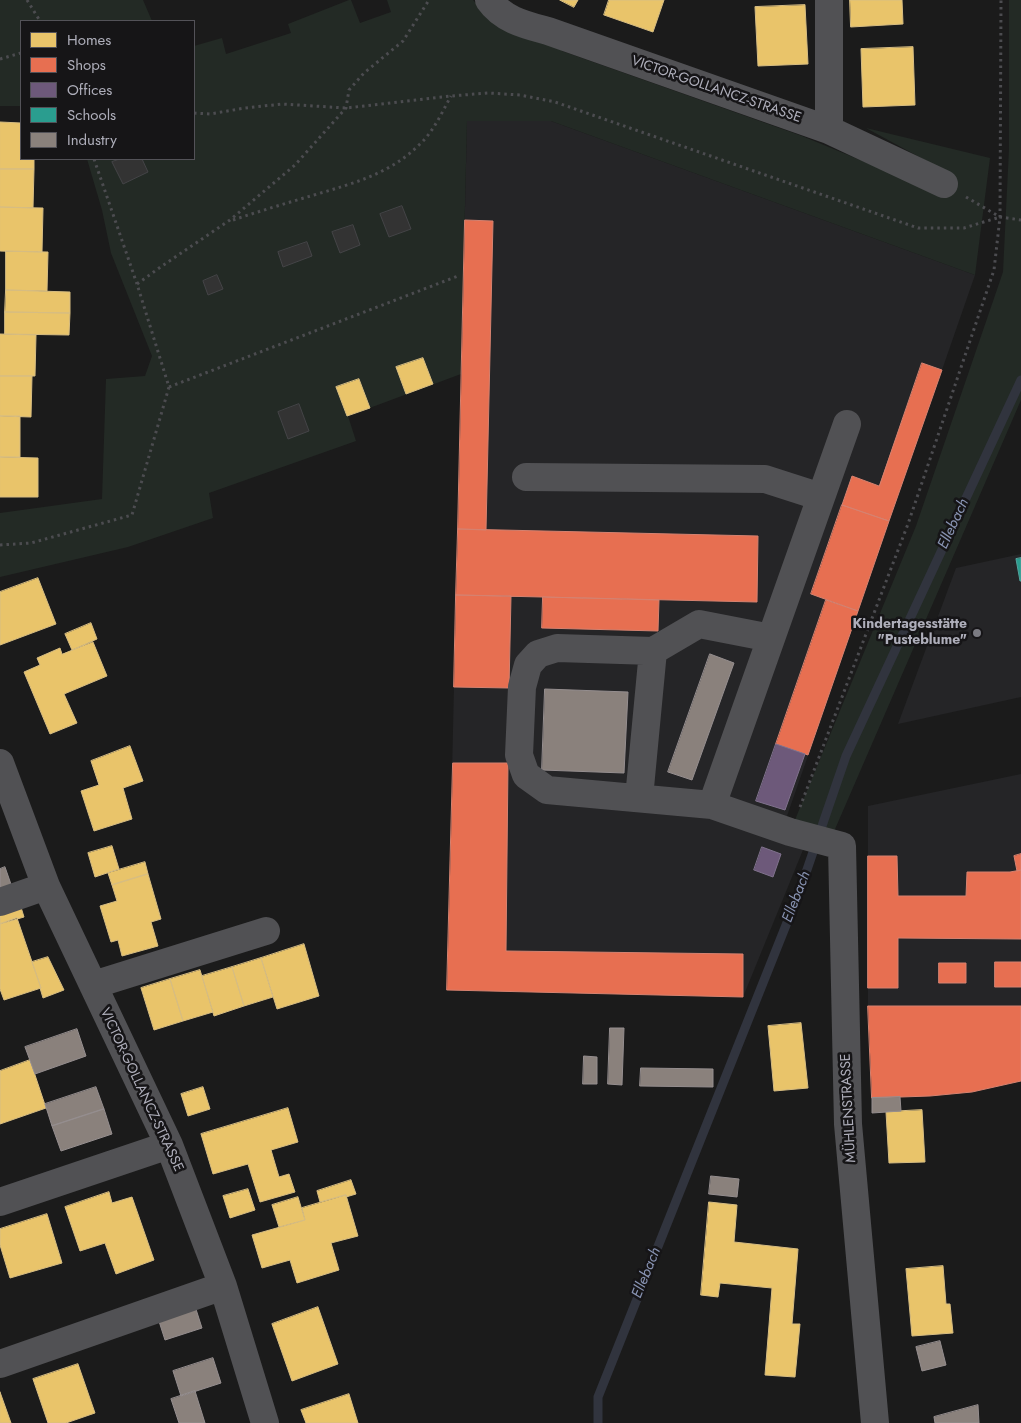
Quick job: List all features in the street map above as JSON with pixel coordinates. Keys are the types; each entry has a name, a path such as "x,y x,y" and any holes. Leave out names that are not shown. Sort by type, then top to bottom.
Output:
{"street":[{"name":"VICTOR-GOLLANCZ-STRASSE","path":"489,0 494,8 514,22 548,31 829,130 944,184"},
{"path":"829,0 829,130"},
{"path":"712,805 847,424"},
{"path":"526,477 765,479 821,496"},
{"path":"771,638 699,624 653,651 557,648 538,654 528,666 522,687 519,755 526,775 547,790 712,805 808,836"},
{"path":"639,798 653,651"},
{"name":"VICTOR-GOLLANCZ-STRASSE","path":"0,763 46,886 169,1145 223,1286 265,1423"},
{"name":"MÜHLENSTRASSE","path":"808,836 842,846 848,1124 875,1423"},
{"path":"0,902 46,886"},
{"path":"93,985 266,931"},
{"path":"0,1202 169,1145"},
{"path":"0,1364 223,1286"}],"path":[{"path":"27,0 39,20"},
{"path":"137,284 230,220 295,165 346,108 349,90 364,73 403,41 429,0"},
{"path":"808,836 911,515 994,270 1000,217 1001,0"},
{"path":"0,59 20,53"},
{"path":"195,113 210,114 282,104 346,108 488,93 520,95 555,102 918,228 964,228 1000,217"},
{"path":"230,220 351,184 401,162 422,143 436,124 451,96"},
{"path":"0,545 31,544 132,514 169,387 137,284 94,160"},
{"path":"944,184 1000,217 1021,220"},
{"path":"169,387 458,276"}],"shaded area":[{"path":"0,0 143,0 152,20 20,20 20,106 0,106"},
{"path":"349,0 351,0 360,23 391,12 387,0 473,0 486,14 560,47 562,51 802,136 940,193 956,177 866,128 990,158 975,275 551,121 467,121 461,374 348,416 356,441 209,493 213,518 128,547 0,577 0,513 102,499 106,379 145,376 152,356 111,253 102,210 87,160 195,160 195,46 222,38 226,54 291,33 288,24"},
{"path":"1009,0 1021,0 1021,400 829,843 790,832 916,526 1003,272 1009,149"},
{"path":"467,121 551,121 975,275 779,839 805,845 743,997 447,990"},
{"name":"Kindertagesstätte \"Pusteblume\"","path":"1021,554 1021,697 898,724 956,568"},
{"path":"1021,774 1021,1081 972,1092 872,1098 868,1006 868,806"}],"building: Homes":[{"path":"560,0 578,0 574,7"},
{"path":"609,0 664,0 653,32 604,15"},
{"path":"850,0 902,0 903,24 851,27"},
{"path":"805,5 808,64 758,66 755,7"},
{"path":"913,47 915,105 863,107 861,49"},
{"path":"0,122 20,123 20,160 34,160 34,169 0,169"},
{"path":"0,169 34,169 33,208 0,207"},
{"path":"0,207 43,208 42,252 0,251"},
{"path":"6,251 48,252 47,291 6,290"},
{"path":"6,290 70,292 70,313 5,312"},
{"path":"5,312 70,313 69,335 5,334"},
{"path":"0,334 36,335 35,376 0,376"},
{"path":"423,358 433,384 406,394 396,367"},
{"path":"0,376 32,376 31,417 0,416"},
{"path":"359,379 370,408 347,416 336,387"},
{"path":"0,416 20,416 20,457 0,457"},
{"path":"0,457 38,458 38,497 0,497"},
{"path":"38,578 56,624 0,645 0,592"},
{"path":"91,623 97,639 72,650 65,634"},
{"path":"93,642 107,676 64,694 77,723 50,734 24,672 40,665 37,658 60,648 62,654"},
{"path":"130,746 143,781 123,788 132,819 94,831 81,791 99,785 91,761"},
{"path":"112,846 119,869 95,877 88,853"},
{"path":"145,862 148,874 112,885 108,873"},
{"path":"148,874 161,919 151,922 158,946 122,956 118,940 111,942 100,906 117,901 112,885"},
{"path":"20,904 24,917 0,924 0,911"},
{"path":"17,918 41,988 4,1000 0,989 0,924"},
{"path":"304,944 319,996 277,1009 261,958"},
{"path":"48,957 64,990 43,998 32,962"},
{"path":"261,958 273,997 244,1006 232,967"},
{"path":"232,967 244,1006 214,1016 202,976"},
{"path":"200,970 213,1012 183,1021 170,979"},
{"path":"170,979 183,1021 154,1030 141,988"},
{"path":"801,1023 808,1088 774,1091 768,1026"},
{"path":"30,1060 46,1108 0,1124 0,1071"},
{"path":"203,1087 210,1109 188,1116 181,1094"},
{"path":"288,1108 298,1142 271,1150 279,1177 289,1174 295,1192 260,1202 248,1164 213,1174 201,1134"},
{"path":"922,1110 925,1162 889,1163 886,1112"},
{"path":"351,1180 356,1194 320,1202 317,1191"},
{"path":"248,1189 255,1210 230,1218 223,1196"},
{"path":"109,1192 112,1203 132,1197 154,1260 116,1274 105,1243 80,1251 65,1207"},
{"path":"346,1195 358,1236 331,1243 339,1270 297,1283 290,1260 262,1268 252,1235 305,1220 302,1208"},
{"path":"298,1197 305,1220 279,1227 272,1205"},
{"path":"709,1202 737,1205 734,1242 798,1249 792,1324 800,1324 795,1377 765,1375 772,1288 720,1283 718,1297 701,1295"},
{"path":"47,1214 62,1263 10,1278 0,1245 0,1229"},
{"path":"943,1266 946,1304 950,1304 953,1333 912,1336 906,1269"},
{"path":"318,1307 338,1364 292,1381 272,1324"},
{"path":"78,1364 95,1413 66,1423 48,1423 33,1379"},
{"path":"0,1392 11,1423 0,1423"},
{"path":"349,1394 358,1423 306,1423 301,1410"}],"building: Shops":[{"path":"465,220 493,221 486,530 458,529"},
{"path":"922,363 942,370 889,521 842,505 852,476 879,486"},
{"path":"842,505 889,521 858,611 811,594"},
{"path":"458,529 758,536 757,602 456,595"},
{"path":"456,595 511,596 509,688 454,687"},
{"path":"543,597 659,600 658,631 542,628"},
{"path":"826,600 858,611 808,755 776,744"},
{"path":"453,763 508,763 506,951 743,954 743,997 447,990"},
{"path":"1021,854 1021,870 1017,871 1014,856"},
{"path":"868,856 897,856 898,896 966,896 967,872 1010,872 1021,870 1021,939 898,938 898,988 868,988"},
{"path":"995,962 1021,962 1021,987 995,987"},
{"path":"939,963 966,963 966,983 939,983"},
{"path":"868,1006 1021,1006 1021,1081 972,1092 872,1098"}],"building: Offices":[{"path":"776,744 805,754 785,810 756,801"},
{"path":"762,847 781,854 773,877 754,870"}],"building: Schools":[{"path":"1021,558 1021,581 1020,581 1016,559"}],"building: Industry":[{"path":"710,654 734,663 692,780 668,772"},
{"path":"545,689 628,692 624,773 542,770"},
{"path":"5,867 13,890 0,895 0,869"},
{"path":"610,1028 624,1028 622,1085 608,1084"},
{"path":"77,1029 86,1056 35,1074 25,1047"},
{"path":"584,1056 597,1057 597,1084 583,1084"},
{"path":"641,1068 713,1069 713,1087 640,1086"},
{"path":"96,1087 104,1109 52,1126 45,1104"},
{"path":"900,1097 901,1111 872,1113 872,1098"},
{"path":"104,1109 112,1134 61,1151 52,1126"},
{"path":"711,1176 739,1179 737,1197 709,1194"},
{"path":"194,1303 202,1328 165,1340 157,1315"},
{"path":"940,1341 946,1365 922,1371 916,1347"},
{"path":"213,1358 221,1383 181,1396 173,1371"},
{"path":"195,1391 205,1423 179,1423 171,1399"},
{"path":"978,1405 979,1423 935,1423 934,1417"}],"building: Other":[{"path":"117,160 142,160 148,172 123,184 112,162"},
{"path":"402,206 411,229 389,237 380,214"},
{"path":"353,225 360,245 340,253 332,232"},
{"path":"307,242 312,256 283,267 278,252"},
{"path":"217,275 223,289 208,295 203,281"},
{"path":"299,404 309,431 288,439 278,412"}],"waterway":[{"name":"Ellebach","path":"598,1423 598,1397 800,890 846,756 1021,380"}],"place":[{"name":"Kindertagesstätte \"Pusteblume\"","path":"977,633"}]}
